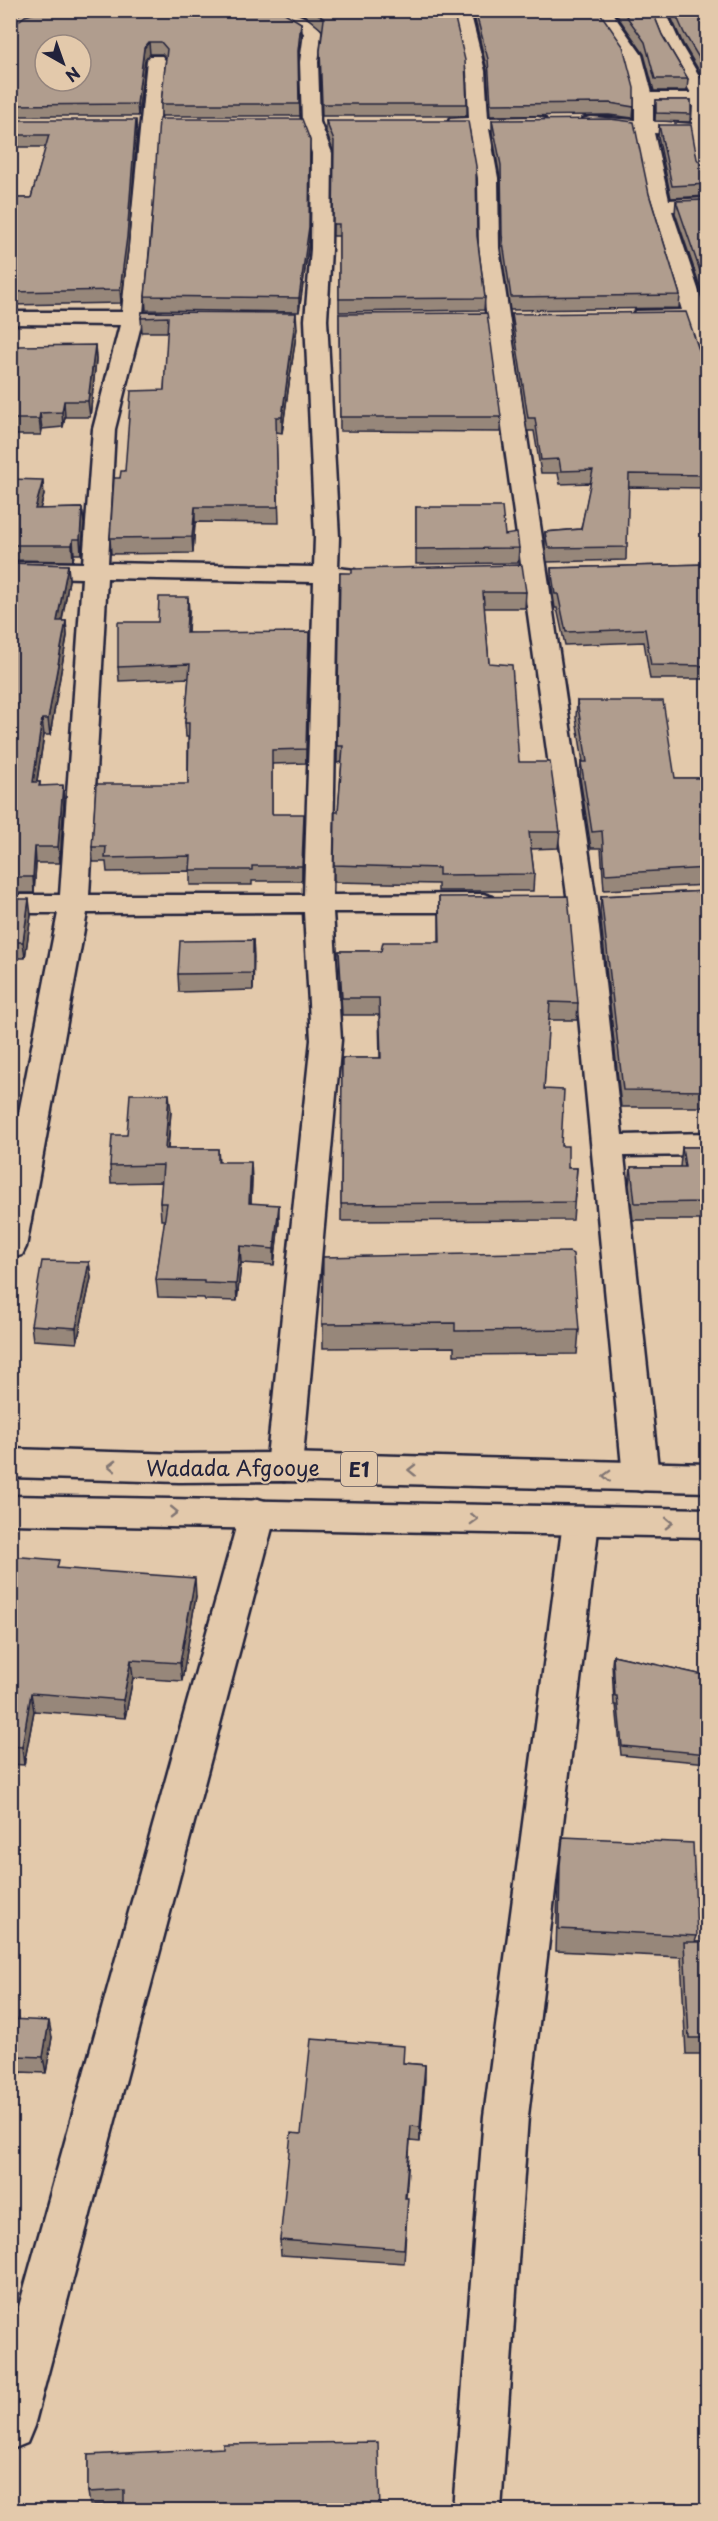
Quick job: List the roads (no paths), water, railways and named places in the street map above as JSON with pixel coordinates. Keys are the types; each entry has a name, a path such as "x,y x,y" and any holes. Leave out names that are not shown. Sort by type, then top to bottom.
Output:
{"main road":[{"path":"10,29 19,21 62,10"},
{"path":"272,10 306,25 313,32 309,62 312,122 321,153 321,249 316,320 327,537 324,576 318,905 326,1040 284,1467"},
{"path":"477,10 463,17 476,71 479,123 488,178 489,248 582,902 609,1146 641,1477"},
{"path":"595,12 656,11 702,99 701,130 708,170"},
{"path":"595,12 633,55 644,99 644,128 660,206 708,357"},
{"path":"10,1246 74,904 104,429 132,318 140,250 137,122 156,60"},
{"path":"644,99 702,99"},
{"path":"137,122 172,122"},
{"path":"443,123 609,123 644,128 701,130"},
{"path":"660,206 708,204"},
{"path":"626,317 696,316"},
{"path":"10,318 178,319"},
{"path":"10,568 324,576 371,574"},
{"path":"10,904 510,903"},
{"path":"609,1146 708,1144"},
{"name":"Wadada Afgooye","path":"10,1463 180,1468 284,1467 708,1478"},
{"name":"E1","path":"10,1510 708,1523"},
{"path":"10,2426 258,1513"},
{"path":"477,2511 506,2116 581,1522"}]}
